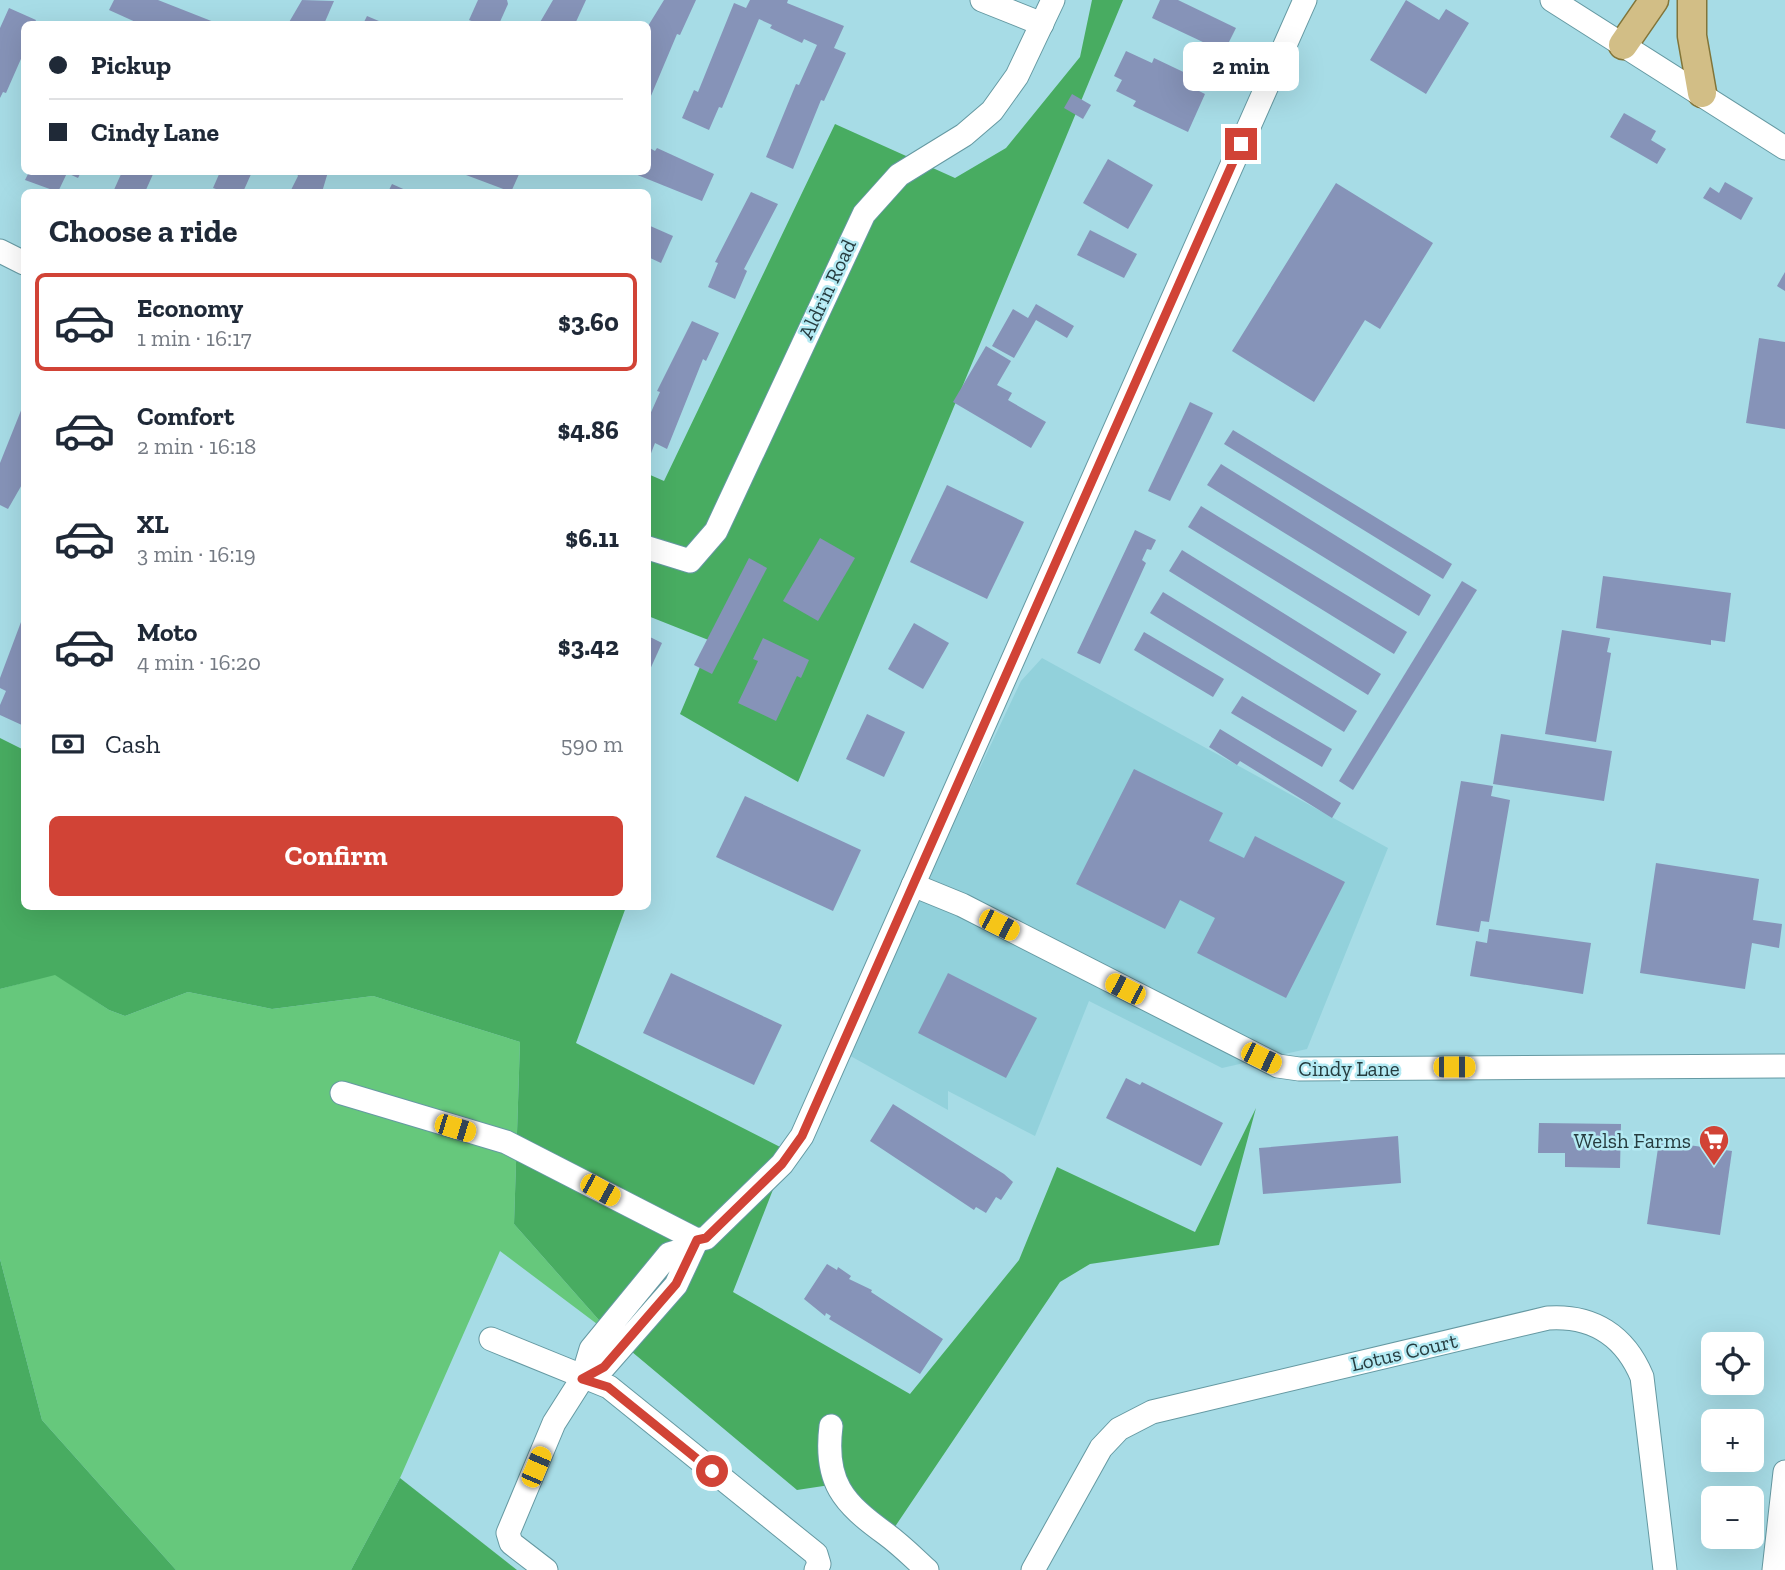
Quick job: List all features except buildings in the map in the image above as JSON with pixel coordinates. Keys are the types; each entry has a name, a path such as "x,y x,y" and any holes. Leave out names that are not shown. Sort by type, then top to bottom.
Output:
{"main road":[{"path":"1623,45 1654,0"},
{"path":"1692,0 1691,22 1702,93"}],"street":[{"path":"982,0 1042,24 1053,0"},
{"path":"546,1570 511,1543 508,1533 554,1423 582,1379 591,1349 668,1254 706,1238 795,1149 1305,0"},
{"path":"1552,0 1702,93 1782,149"},
{"name":"Aldrin Road","path":"651,549 690,561 716,531 864,214 899,175 964,135 992,111 1017,76 1042,24"},
{"path":"0,251 21,262"},
{"name":"Cindy Lane","path":"913,885 962,905 1278,1066 1312,1069 1785,1066"},
{"path":"342,1093 506,1142 692,1242"},
{"name":"Lotus Court","path":"1033,1570 1101,1448 1132,1421 1152,1412 1548,1318 1564,1317 1592,1323 1616,1338 1629,1352 1642,1377 1665,1570"},
{"path":"491,1339 582,1379 608,1387 816,1554 819,1563 816,1570"},
{"path":"831,1426 829,1459 840,1490 864,1519 927,1570"},
{"path":"1774,1570 1785,1472"}],"shaded area":[{"path":"1042,658 1388,848 1307,1049 1222,1068 1089,1001 1035,1136 948,1091 948,1110 845,1053 1021,681"}],"green space":[{"path":"1092,0 1123,0 798,782 680,714 711,641 651,617 651,475 664,481 835,124 955,178 1006,148 1080,57"},
{"path":"0,738 21,748 21,910 625,910 576,1043 788,1151 733,1292 910,1394 1019,1260 1057,1167 1195,1232 1256,1108 1219,1245 1090,1264 1060,1282 884,1543 830,1485 797,1490 613,1336 514,1224 520,1042 373,996 272,1009 188,992 125,1016 109,1010 55,975 0,989"},
{"path":"55,974 109,1010 125,1016 188,992 272,1009 373,996 520,1042 514,1224 613,1336 500,1251 400,1478 351,1570 176,1570 42,1420 0,1259 0,989"},
{"path":"0,1259 42,1420 176,1570 0,1570"},
{"path":"400,1478 517,1570 351,1570"}],"place":[{"name":"Welsh Farms","path":"1714,1167"}],"route":[{"path":"712,1471 608,1387 582,1379 604,1367 676,1284 685,1271 692,1247 697,1240 706,1238 782,1164 802,1136 1241,144"}]}
